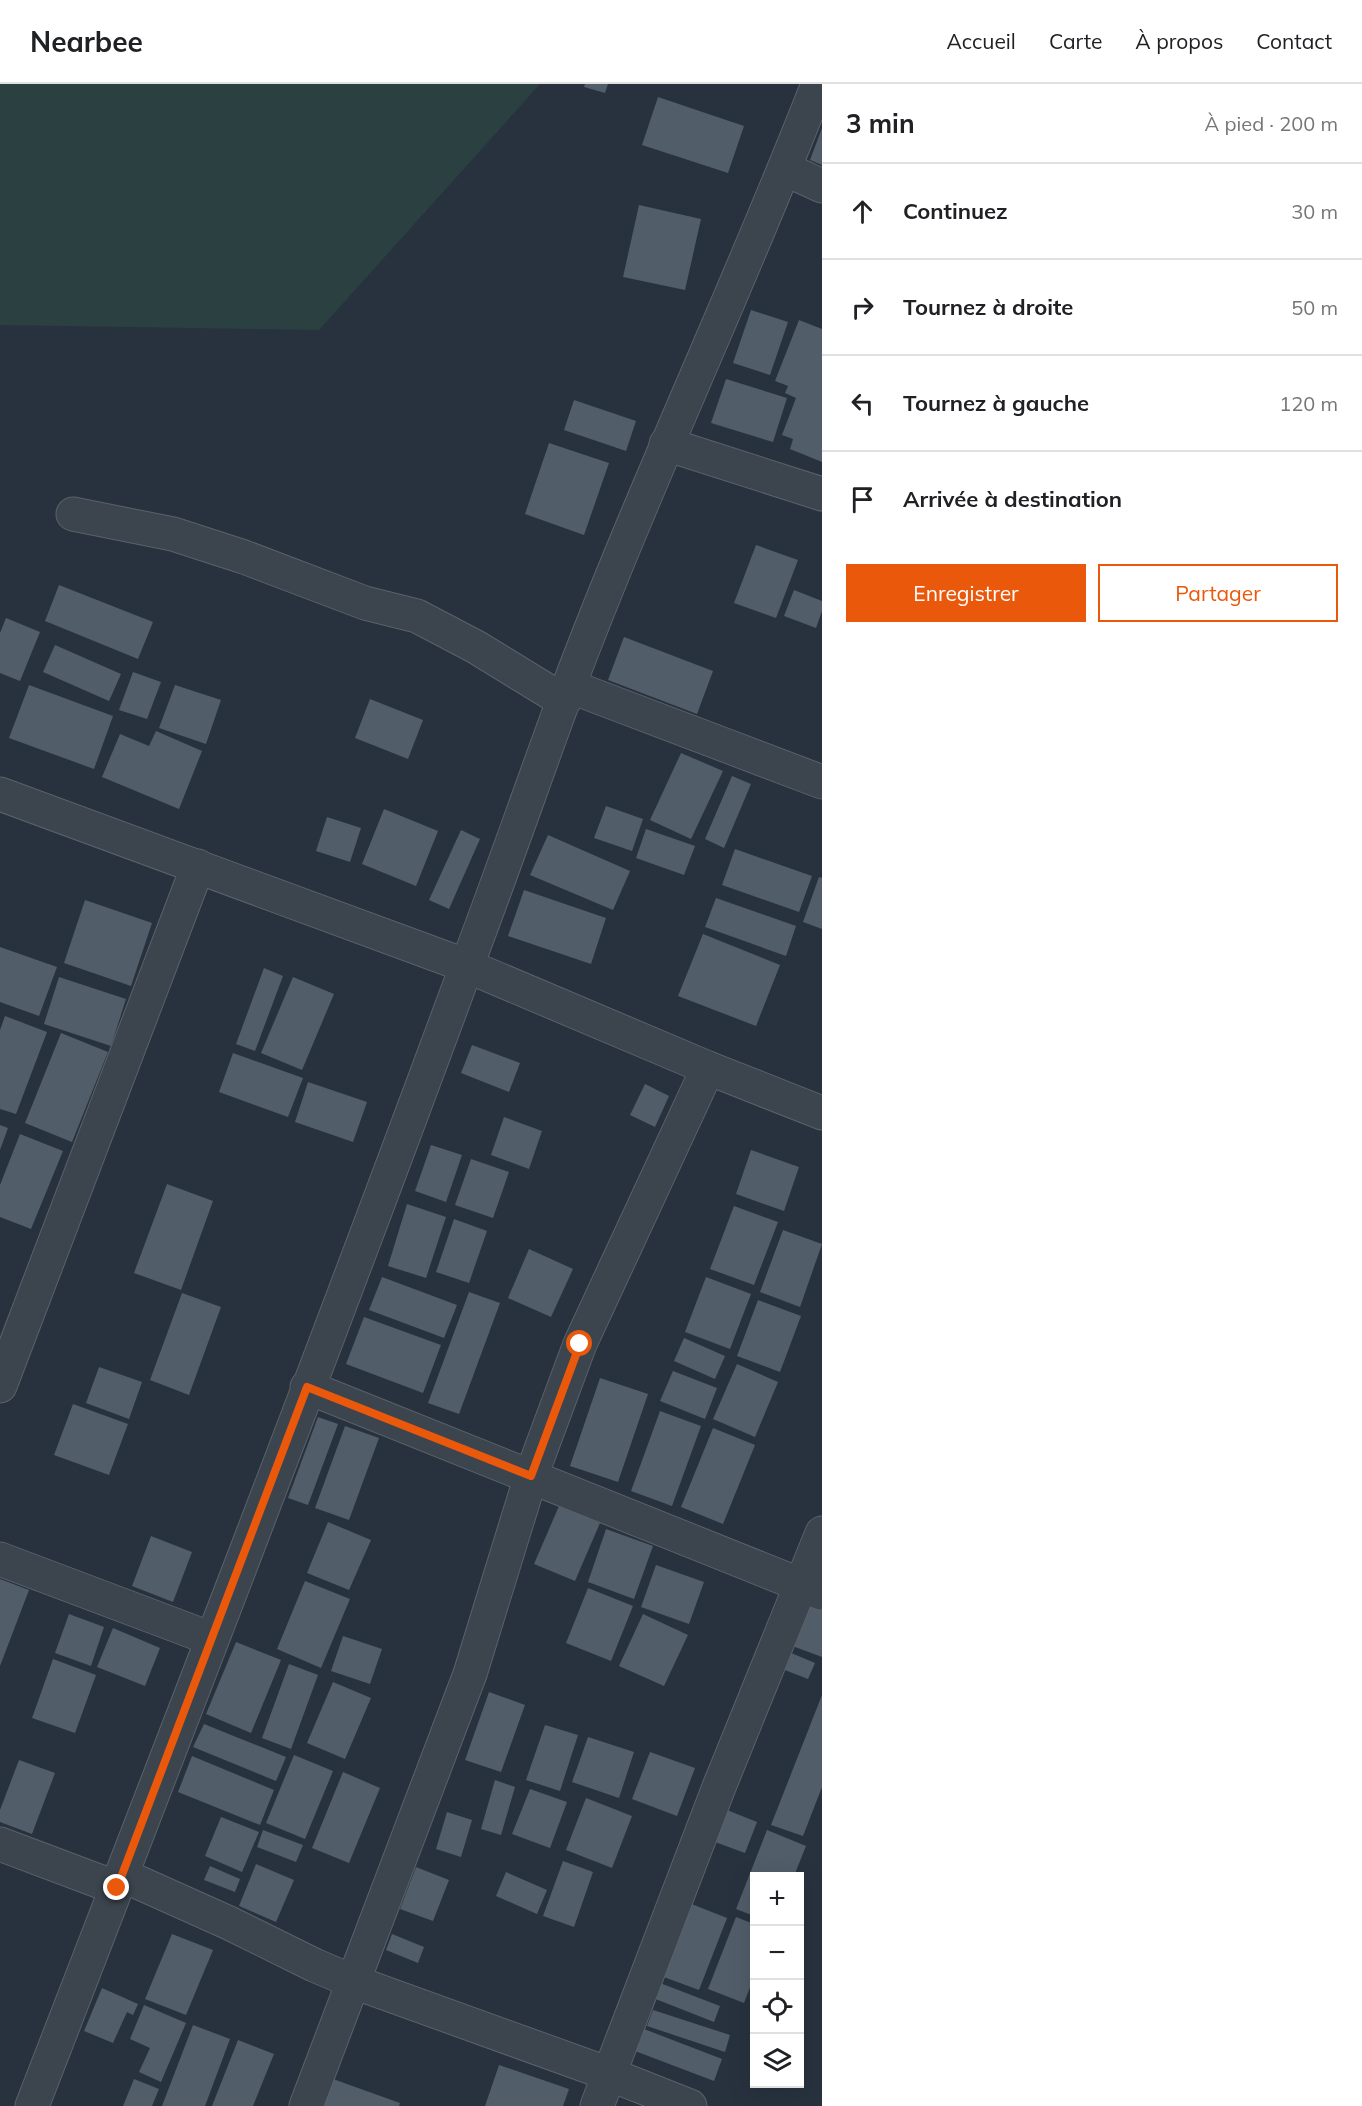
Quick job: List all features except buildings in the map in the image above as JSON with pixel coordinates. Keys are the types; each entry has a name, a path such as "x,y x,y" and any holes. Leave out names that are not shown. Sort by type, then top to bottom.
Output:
{"street":[{"path":"32,2106 467,966 566,694 666,444 785,170 818,84"},
{"path":"785,170 822,186"},
{"path":"666,444 822,494"},
{"path":"73,514 172,534 244,557 365,603 417,616 566,694 822,782"},
{"path":"0,794 467,966 708,1068 822,1113"},
{"path":"0,1386 198,867"},
{"path":"306,2106 470,1674 531,1476 580,1344 708,1068"},
{"path":"307,1387 812,1589"},
{"path":"597,2106 719,1787 812,1589 822,1533"},
{"path":"0,1559 212,1639"},
{"path":"0,1844 119,1881 229,1923 354,1982 609,2074 690,2106"}],"green space":[{"path":"0,84 540,84 319,330 0,325"}],"route":[{"path":"117,1888 307,1387 531,1476 580,1344"}]}
